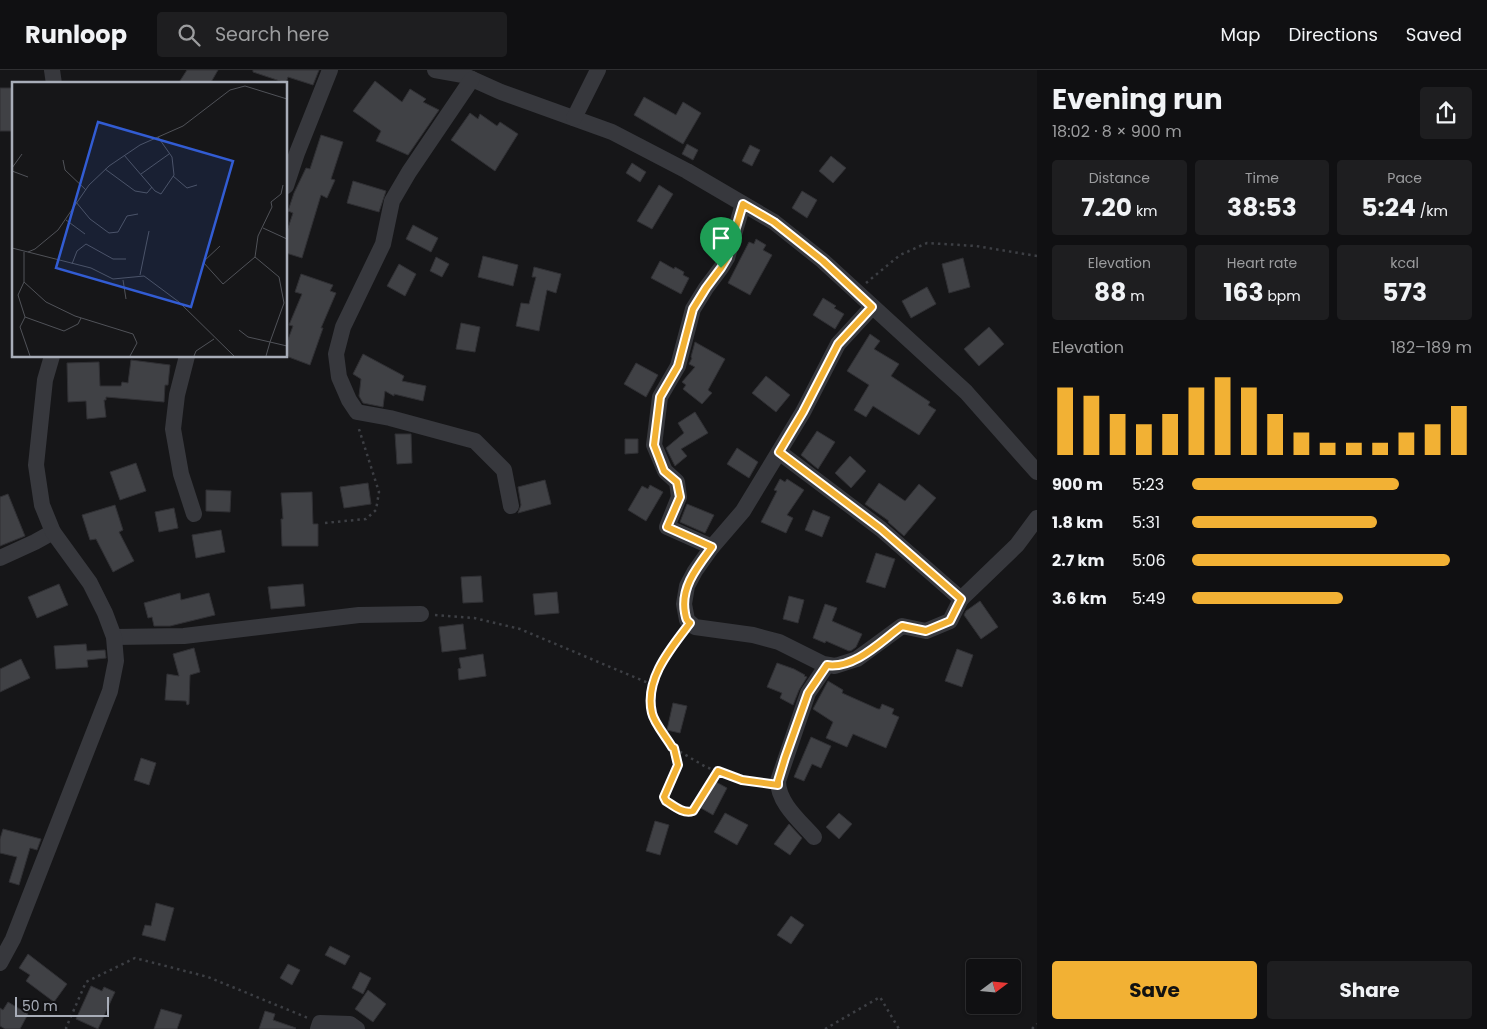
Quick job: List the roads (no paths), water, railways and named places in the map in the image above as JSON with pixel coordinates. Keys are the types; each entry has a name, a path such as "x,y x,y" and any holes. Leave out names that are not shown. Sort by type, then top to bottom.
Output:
{"street":[{"path":"288,180 330,70"},
{"path":"435,70 463,75 502,92 612,132 688,171 774,222 823,261 966,392 1037,472"},
{"path":"574,118 598,70"},
{"path":"472,79 409,172 392,201 383,244 343,327 336,354 339,377 356,412 390,418 475,441 504,470 511,506"},
{"path":"712,547 667,527 680,497 677,482 664,471 654,445 660,397 678,366 693,309 727,258 743,204"},
{"path":"872,307 838,344 803,412 743,511 712,547 695,571 687,586 684,604 687,620 695,627 753,635 779,642 823,664 835,666 857,659 902,626 926,631 950,621 961,599 1017,545 1037,518"},
{"path":"0,963 13,940 110,691 116,661 114,637 90,583 53,532 42,505 36,465 45,380 51,358"},
{"path":"186,358 177,395 173,429 181,474 194,514"},
{"path":"779,452 881,529 961,599"},
{"path":"0,558 53,532"},
{"path":"114,637 184,636 359,615 421,614"},
{"path":"814,838 788,808 778,790 778,785 780,773 808,693 827,665"},
{"path":"319,1026 350,1024 357,1029"}]}
